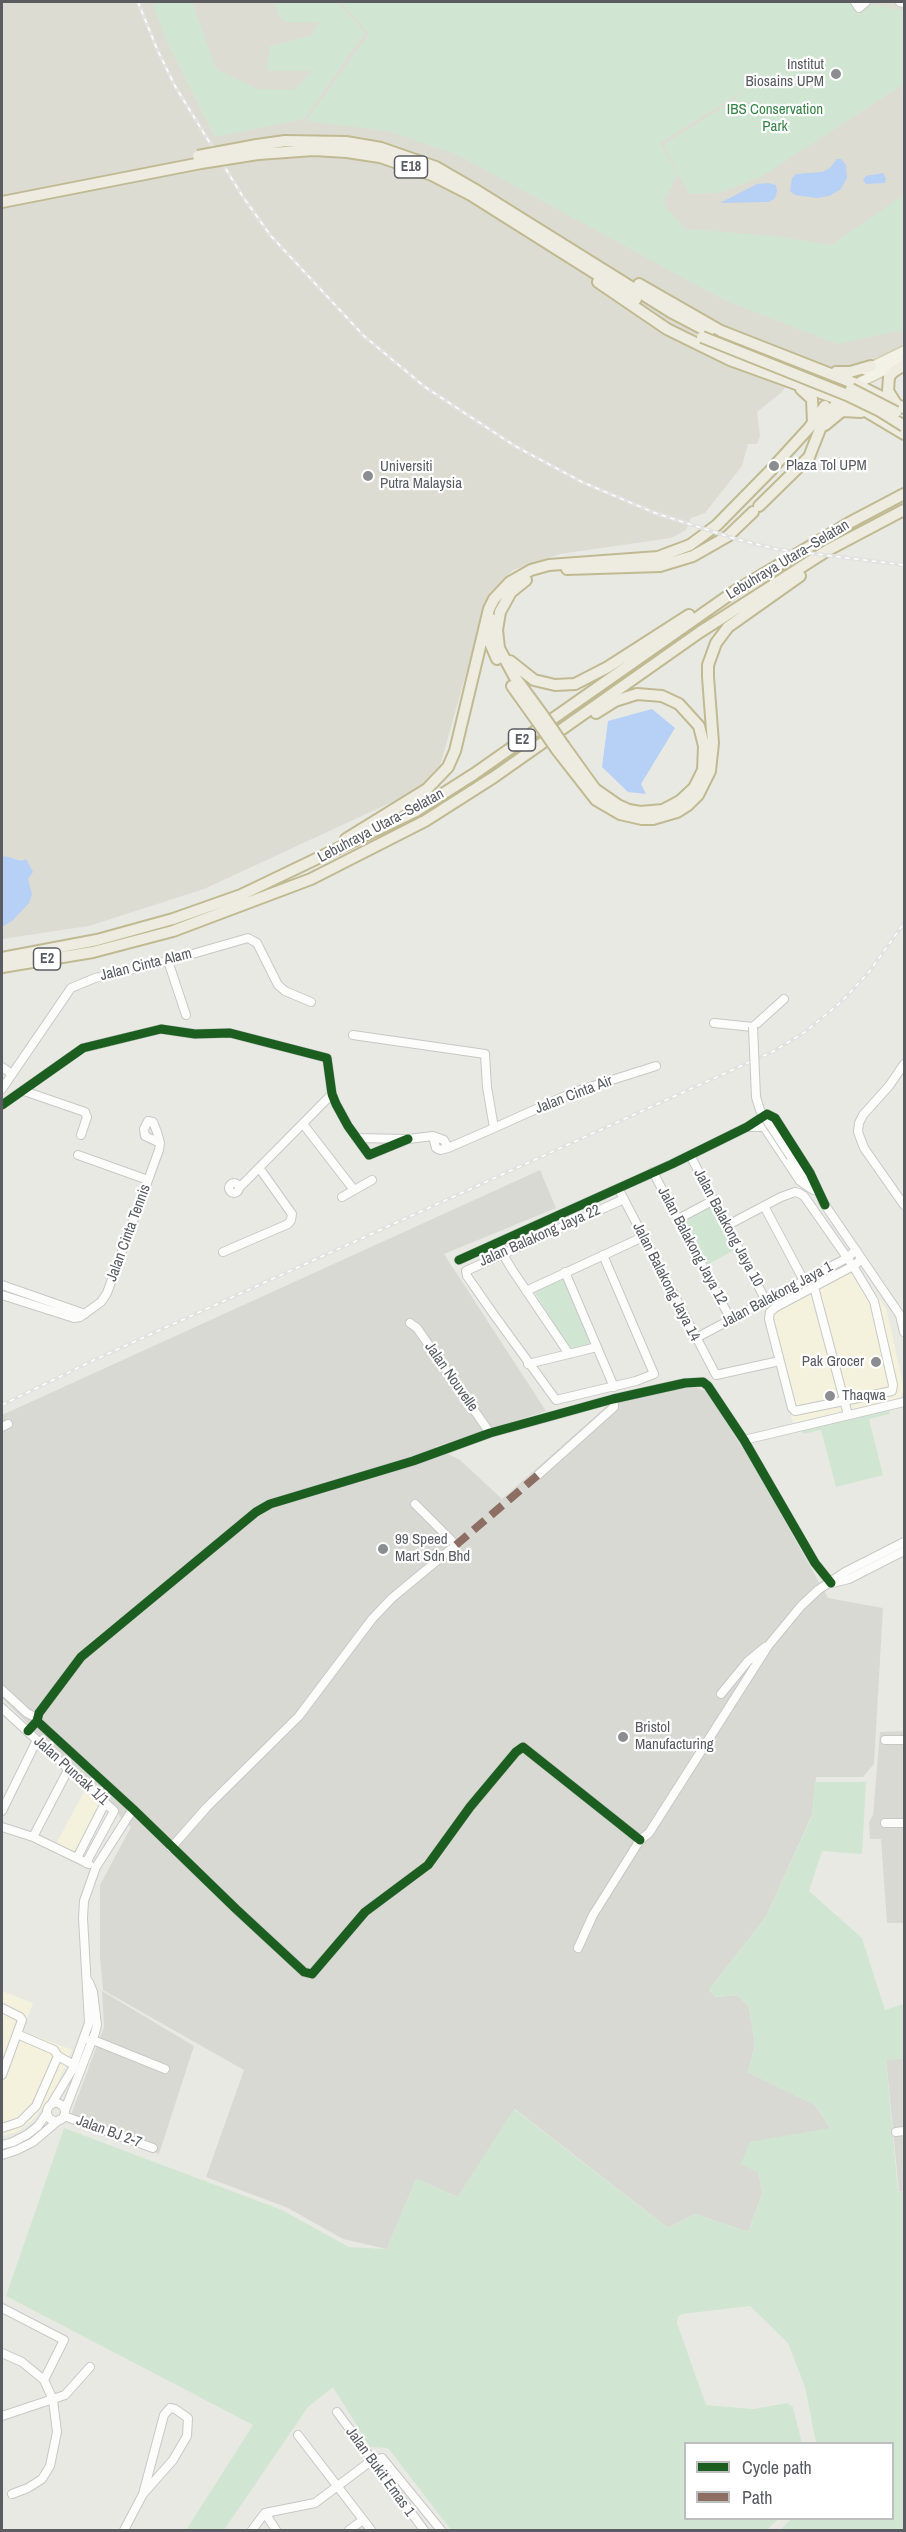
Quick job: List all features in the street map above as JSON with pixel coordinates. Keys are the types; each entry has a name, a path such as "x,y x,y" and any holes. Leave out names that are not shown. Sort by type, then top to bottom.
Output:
{"highway":[{"name":"E18","path":"2,195 303,141 346,142 381,148 408,156 455,177 594,262 706,335 865,395 904,417"},
{"name":"E18","path":"258,149 346,152 398,163 451,184 665,317 847,395 904,426"},
{"name":"E18","path":"2,202 200,159"},
{"path":"546,242 555,253 668,329 730,360 873,413 904,434"},
{"path":"594,262 605,263 721,331 852,382 900,405"},
{"path":"900,405 888,391 889,377 904,363"},
{"path":"826,372 850,372 871,366"},
{"path":"815,391 821,392 831,386 830,376 826,372"},
{"path":"771,376 808,394 813,404 816,427"},
{"path":"828,550 818,563 728,627 716,643 708,665 712,743 710,771 699,795 677,812 653,819 642,819 620,814 596,800 541,719 499,648 498,621 505,601 518,585 526,580 558,570 660,566 693,556 728,536 808,457 816,427 835,398 852,382"},
{"path":"298,870 322,852 427,789 448,767 455,751 489,609 501,591 521,575 538,568 565,563 658,557 690,545 717,525 774,466 816,427 842,411 873,413"},
{"name":"Lebuhraya Utara–Selatan","path":"2,958 97,939 173,919 241,895 298,870 416,811 474,774 735,591 849,523 904,494"},
{"name":"Lebuhraya Utara–Selatan","path":"2,967 93,952 173,931 300,883 425,821 494,777 680,645 828,550 904,510"},
{"path":"501,591 491,619 490,643 501,669 541,719"},
{"path":"498,640 514,666 527,677 545,684 565,686 589,678 720,594 735,591"},
{"path":"494,777 506,774 607,706 637,694 662,696 687,710 702,736 704,758 699,780 687,796 663,810 640,812 618,805 606,798 560,748"}],"main road":[{"path":"852,382 871,366 904,351"},
{"path":"852,382 904,363"}],"street":[{"path":"855,2 858,9 866,2"},
{"name":"Jalan Cinta Alam","path":"2,1089 71,988 95,978 168,962 248,938 253,939 278,985 285,991 311,1002"},
{"path":"168,962 186,1015"},
{"path":"784,999 753,1028 756,1097 760,1110 900,1315 904,1327"},
{"path":"714,1023 753,1028"},
{"path":"2,1105 83,1048 161,1029 195,1034 230,1033 327,1058 332,1094 341,1116 370,1156 408,1139"},
{"path":"353,1035 485,1054 487,1087 494,1128"},
{"path":"904,1064 889,1086 863,1115 858,1132 864,1148 904,1205"},
{"name":"Jalan Cinta Air","path":"408,1139 433,1136 444,1140 448,1148 574,1092 656,1066"},
{"path":"2,1067 12,1074"},
{"path":"24,1091 85,1112 87,1117 81,1135"},
{"path":"239,1188 332,1094"},
{"path":"459,1260 654,1172 747,1127 760,1117 771,1114 810,1173 825,1205"},
{"path":"303,1124 354,1190"},
{"path":"747,1127 764,1127 800,1181 815,1191"},
{"path":"356,1138 408,1139"},
{"name":"Jalan Cinta Tennis","path":"2,1295 65,1312 85,1314 105,1298 160,1143"},
{"path":"78,1155 148,1180"},
{"name":"Jalan Balakong Jaya 10","path":"690,1155 766,1301"},
{"path":"223,1252 288,1224 291,1220 292,1214 260,1169"},
{"name":"Jalan Balakong Jaya 12","path":"654,1172 731,1320"},
{"path":"342,1197 372,1180"},
{"name":"Jalan Balakong Jaya 14","path":"618,1188 716,1375 775,1362"},
{"path":"728,1226 764,1206 795,1192 800,1193 853,1266 877,1309 894,1388 892,1391 795,1411 792,1408 769,1319 770,1312 853,1266 862,1260"},
{"name":"Jalan Balakong Jaya 22","path":"614,1387 560,1400 552,1397 467,1276 466,1271 624,1199"},
{"path":"678,1219 714,1200"},
{"path":"764,1206 804,1281"},
{"path":"526,1291 643,1237"},
{"path":"500,1242 502,1253 569,1354"},
{"name":"Jalan Balakong Jaya 1","path":"696,1338 847,1258 856,1250"},
{"path":"565,1272 614,1387 654,1374 603,1255"},
{"name":"Jalan Cinta Tennis","path":"2,1285 65,1312"},
{"path":"814,1287 848,1415"},
{"name":"Jalan Nouvelle","path":"410,1323 417,1328 490,1433"},
{"path":"528,1364 597,1347"},
{"path":"28,1731 81,1657 255,1512 270,1504 413,1461 490,1433 613,1399 685,1383 703,1382 744,1440 815,1563 831,1583"},
{"path":"538,1475 614,1407 613,1399"},
{"path":"744,1440 904,1401"},
{"path":"171,1848 207,1807 299,1716 372,1619 392,1598 456,1545 415,1504"},
{"path":"578,1948 593,1915 640,1840 649,1833 768,1646 801,1606 845,1572 904,1542"},
{"path":"831,1583 849,1579 904,1551"},
{"path":"721,1694 748,1661 768,1646"},
{"path":"2,1690 133,1809 171,1848 304,1972 312,1974 365,1912 428,1865 470,1807 516,1752 523,1747 640,1840"},
{"name":"Jalan Puncak 1/1","path":"2,1711 28,1731 114,1811 86,1863"},
{"path":"2,1810 37,1740"},
{"path":"885,1740 904,1740"},
{"path":"33,1837 68,1770"},
{"path":"77,1858 105,1803"},
{"path":"74,2064 89,2023 84,1901 96,1867 133,1809"},
{"path":"885,1823 904,1822"},
{"path":"2,1827 33,1837 96,1867"},
{"path":"2,2155 33,2142 62,2116 97,2025 93,1992 88,1978"},
{"path":"2,2008 22,2020 2,2075"},
{"path":"17,2034 54,2050 74,2064"},
{"path":"2,2145 14,2142 38,2127 88,2041 93,2040 165,2069"},
{"path":"2,2128 20,2122 36,2106 62,2057"},
{"path":"52,2103 62,2104 62,2116"},
{"path":"46,2114 52,2121 62,2116"},
{"name":"Jalan BJ 2-7","path":"62,2116 153,2148"},
{"path":"2,2308 64,2340 44,2380"},
{"path":"2,2353 22,2362 44,2380 53,2400 57,2432 50,2466 42,2479 12,2494"},
{"path":"2,2415 53,2400 70,2392 90,2367"},
{"path":"124,2530 143,2494 164,2415 170,2408 175,2409 188,2418 187,2436 173,2460 143,2494"},
{"name":"Jalan Bukit Emas 1","path":"337,2412 424,2530"},
{"path":"298,2435 371,2530"},
{"path":"252,2530 265,2513 315,2503 371,2461 382,2457 441,2530"},
{"path":"265,2513 276,2530"},
{"path":"349,2530 363,2520"}],"shaded area":[{"name":"Universiti Putra Malaysia","path":"2,2 904,2 904,348 839,370 805,358 782,392 757,412 760,436 757,444 748,444 742,466 705,513 691,518 686,530 671,538 560,554 513,570 488,596 440,766 418,790 204,889 89,926 2,939"},
{"path":"540,1170 556,1208 444,1254 546,1411 435,1447 460,1460 502,1499 609,1404 679,1388 697,1388 706,1391 751,1461 828,1598 883,1608 874,1764 863,1777 816,1777 812,1815 766,1917 709,1990 716,1997 738,1995 749,2007 755,2045 748,2072 815,2105 831,2129 759,2173 762,2195 748,2232 695,2214 668,2228 515,2109 458,2197 416,2179 387,2249 343,2239 288,2208 206,2177 244,2070 103,1990 100,1958 100,1885 131,1827 2,1698 2,1415"},
{"path":"853,1260 886,1308 904,1388 900,1398 793,1423 764,1309"},
{"path":"904,1731 904,1923 887,1923 881,1839 870,1839 869,1822 873,1815 880,1732"},
{"path":"86,1788 103,1804 77,1856 55,1846"},
{"path":"2,1991 33,2003 22,2031 72,2050 53,2094 33,2120 17,2132 2,2136"},
{"path":"102,1991 194,2046 159,2154 69,2120 104,2027"},
{"path":"904,2057 904,2191 899,2192 886,2058"}],"green space":[{"path":"152,2 192,2 216,69 257,89 295,90 312,71 267,71 270,46 311,36 319,22 285,22 278,15 274,2 338,2 365,33 304,119 215,137 166,39"},
{"name":"IBS Conservation Park","path":"341,2 863,2 904,11 904,84 764,175 723,192 689,194 664,144 733,101 744,87 731,99 660,143 678,174 663,203 685,229 775,236 831,245 904,195 904,330 837,344 724,300 458,155 388,131 306,121 369,34"},
{"path":"712,1204 736,1249 707,1265 683,1219"},
{"path":"562,1276 591,1342 587,1346 576,1349 569,1347 535,1293 536,1290"},
{"path":"888,1407 890,1414 869,1419 883,1475 836,1487 821,1430 803,1434 802,1428"},
{"path":"815,1782 866,1782 862,1854 822,1851 809,1891 862,1938 885,2010 904,2004 904,2059 886,2060 898,2192 904,2192 904,2530 780,2530 790,2520 894,2520 894,2442 816,2442 805,2387 788,2343 750,2306 682,2314 678,2317 677,2323 706,2405 753,2409 787,2403 793,2407 802,2442 684,2442 684,2520 777,2520 767,2530 451,2530 388,2448 370,2447 333,2387 308,2407 224,2530 186,2530 253,2425 6,2296 64,2128 282,2210 349,2247 387,2249 416,2179 458,2197 514,2109 668,2228 695,2214 748,2232 762,2195 759,2173 741,2164 750,2142 831,2128 815,2105 748,2072 755,2045 749,2007 738,1995 716,1997 709,1990 766,1917 812,1816"}],"water":[{"path":"837,159 841,159 846,165 847,178 841,189 829,196 817,198 795,195 790,191 792,178 796,174 822,172 830,168"},
{"path":"883,173 886,178 885,183 866,184 863,180 866,176"},
{"path":"757,184 776,185 777,191 775,198 769,202 720,203"},
{"path":"652,709 675,728 641,784 646,794 628,792 602,767 608,721"},
{"path":"5,856 21,861 26,859 33,872 28,879 32,894 29,903 12,921 2,927 2,858"}],"railway":[{"path":"138,2 175,86 243,197 271,236 364,336 425,387 515,446 582,482 655,513 736,539 776,549 904,565"},
{"path":"2,1405 94,1360 774,1051 805,1032 841,1002 869,972 904,923"}],"marked path":[{"path":"456,1545 538,1475"}],"cycle path":[{"path":"2,1105 83,1048 161,1029 195,1034 230,1033 327,1058 332,1094 336,1104 348,1126 369,1155 408,1139"},
{"path":"459,1260 672,1164 747,1127 767,1114 775,1118 810,1173 825,1205"},
{"path":"28,1731 81,1657 256,1512 270,1504 413,1461 490,1433 613,1399 685,1383 703,1382 708,1386 744,1440 815,1563 831,1583"},
{"path":"37,1721 304,1972 312,1974 365,1912 428,1865 470,1807 516,1752 523,1747 640,1840"}],"place":[{"name":"Institut Biosains UPM","path":"836,74"},
{"name":"Plaza Tol UPM","path":"774,466"},
{"name":"Universiti Putra Malaysia","path":"368,476"},
{"name":"Pak Grocer","path":"876,1362"},
{"name":"Thaqwa","path":"830,1396"},
{"name":"99 Speed Mart Sdn Bhd","path":"383,1549"},
{"name":"Bristol Manufacturing","path":"623,1737"}]}
